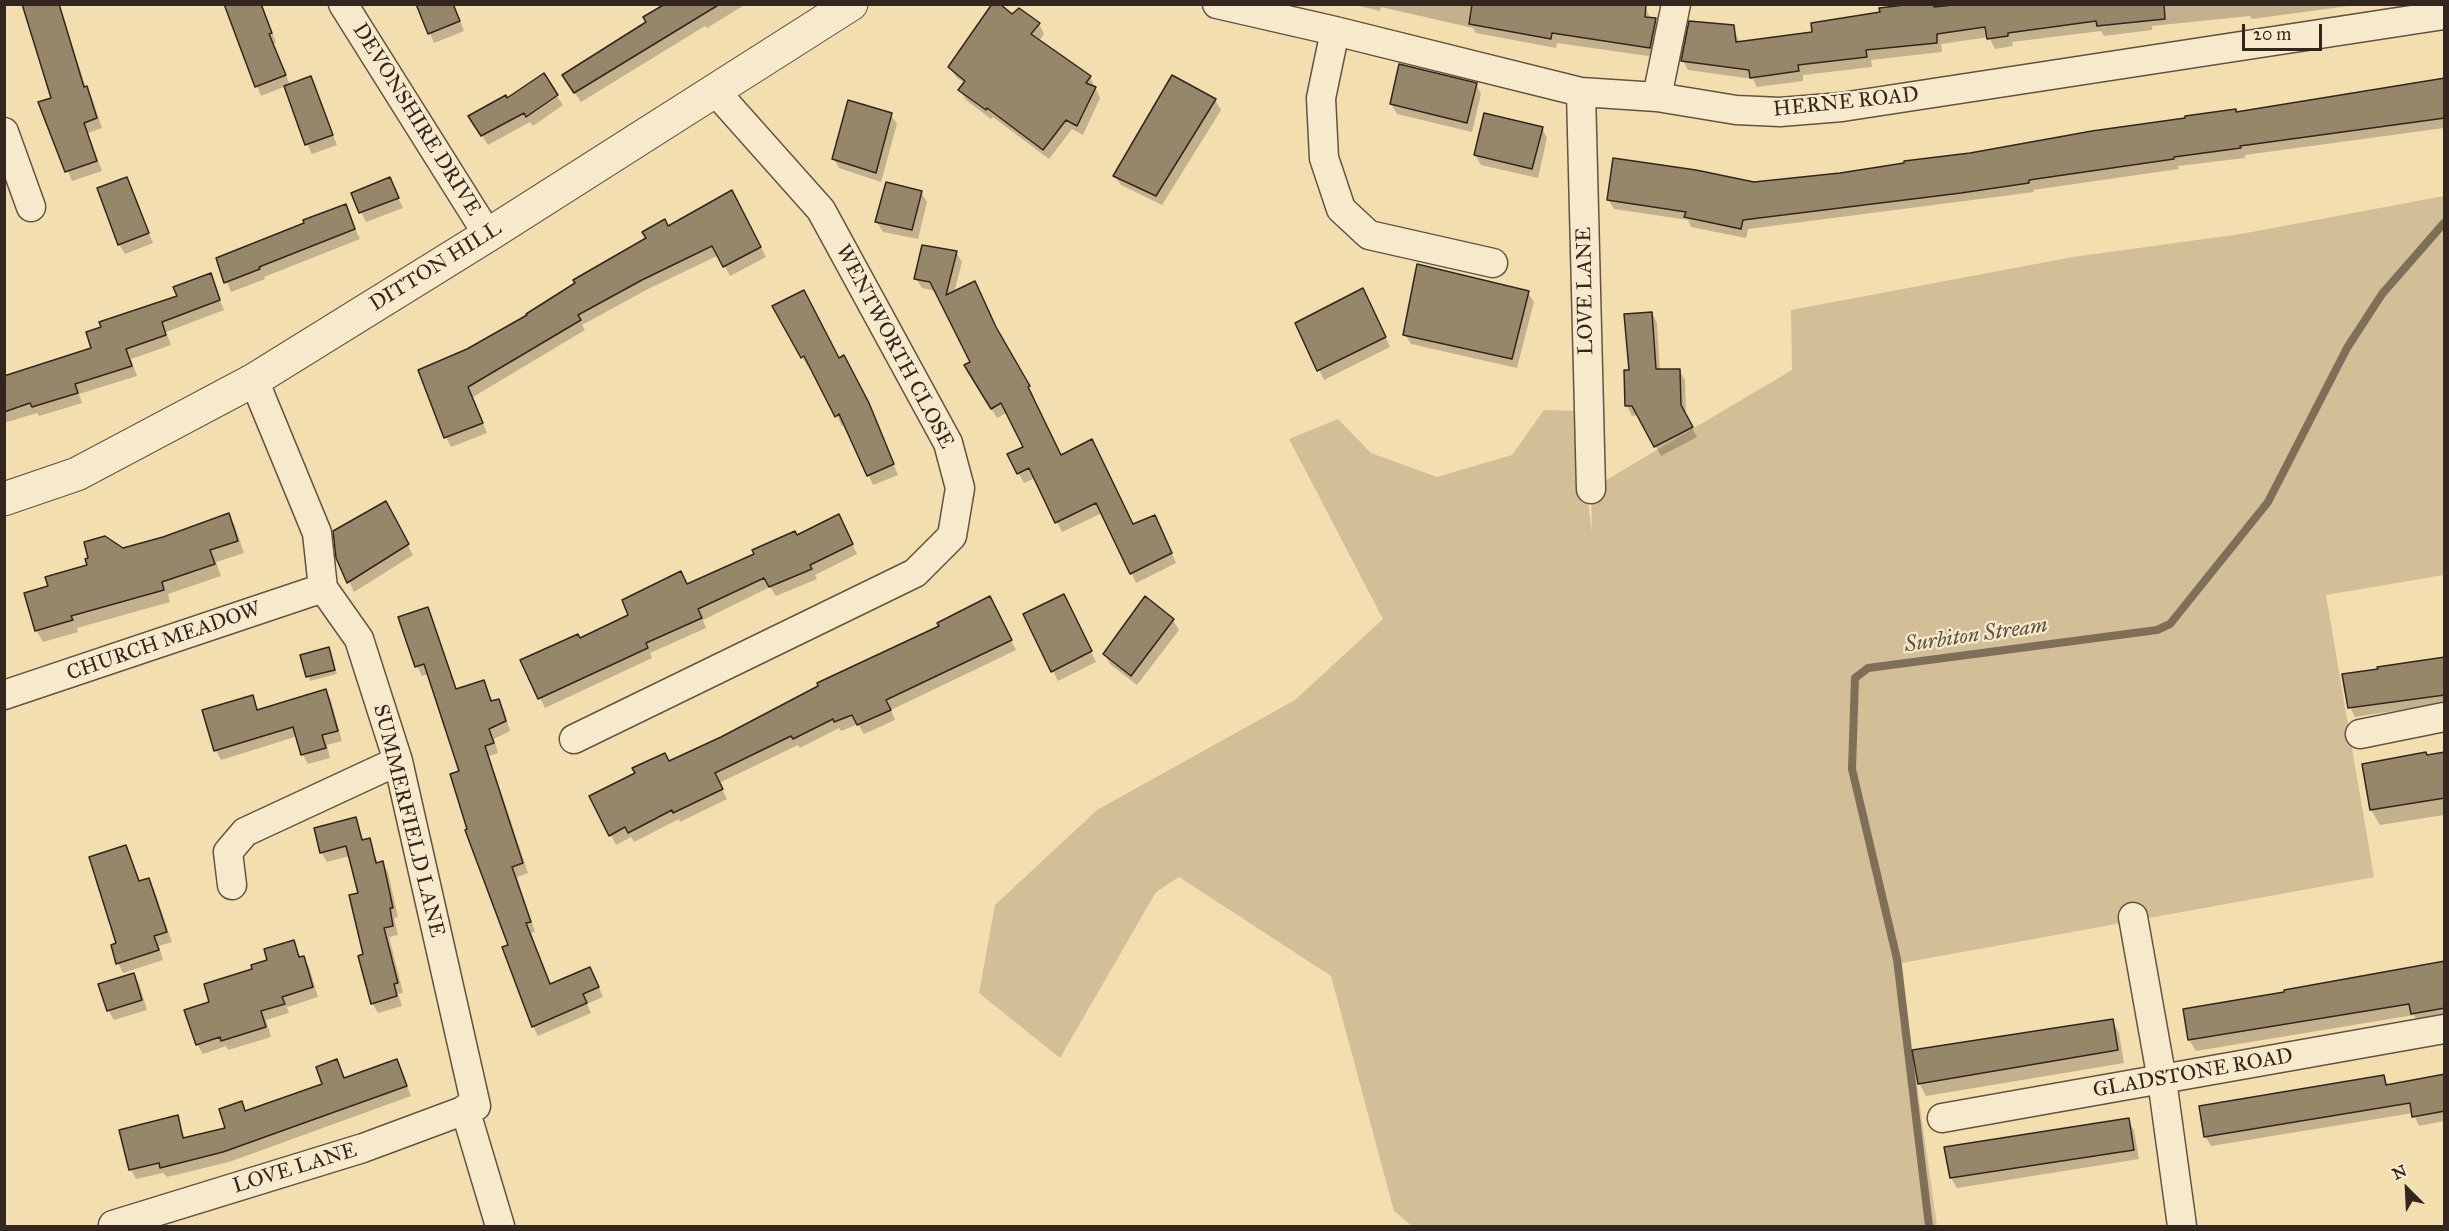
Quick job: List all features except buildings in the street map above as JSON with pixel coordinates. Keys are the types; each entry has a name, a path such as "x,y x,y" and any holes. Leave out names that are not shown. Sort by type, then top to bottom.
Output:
{"street":[{"name":"DEVONSHIRE DRIVE","path":"343,4 488,236"},
{"name":"DITTON HILL","path":"4,499 77,474 254,380 488,236 851,4"},
{"name":"HERNE ROAD","path":"1217,4 1581,92 1657,97 1736,110 1780,112 1842,107 2445,15"},
{"path":"1657,97 1676,4"},
{"path":"1335,31 1321,98 1324,158 1341,209 1368,235 1493,262"},
{"name":"WENTWORTH CLOSE","path":"574,740 915,573 952,536 960,488 948,443 821,210 716,92"},
{"name":"LOVE LANE","path":"1581,92 1591,489"},
{"path":"4,132 31,207"},
{"name":"SUMMERFIELD LANE","path":"254,380 317,533 323,588 359,639 398,761 470,1108 500,1227"},
{"name":"CHURCH MEADOW","path":"4,695 323,588"},
{"path":"2360,734 2445,717"},
{"path":"232,885 228,852 245,832 398,761"},
{"path":"2133,917 2162,1080 2181,1227"},
{"name":"GLADSTONE ROAD","path":"1942,1118 2445,1029"},
{"name":"LOVE LANE","path":"113,1225 363,1148 470,1108"}],"shaded area":[{"path":"2444,196 2444,575 2326,595 2374,877 1902,963 1937,1226 1412,1226 1394,1211 1331,976 1179,877 1156,892 1060,1058 979,993 995,905 1097,810 1295,700 1383,619 1289,439 1338,419 1371,453 1437,477 1512,455 1544,410 1577,411 1592,533 1591,489 1792,370 1791,310 2073,257 2241,234"}],"waterway":[{"name":"Surbiton Stream","path":"1929,1226 1897,959 1852,769 1855,678 1868,668 2157,630 2170,624 2268,502 2347,348 2382,294 2444,223"}]}
